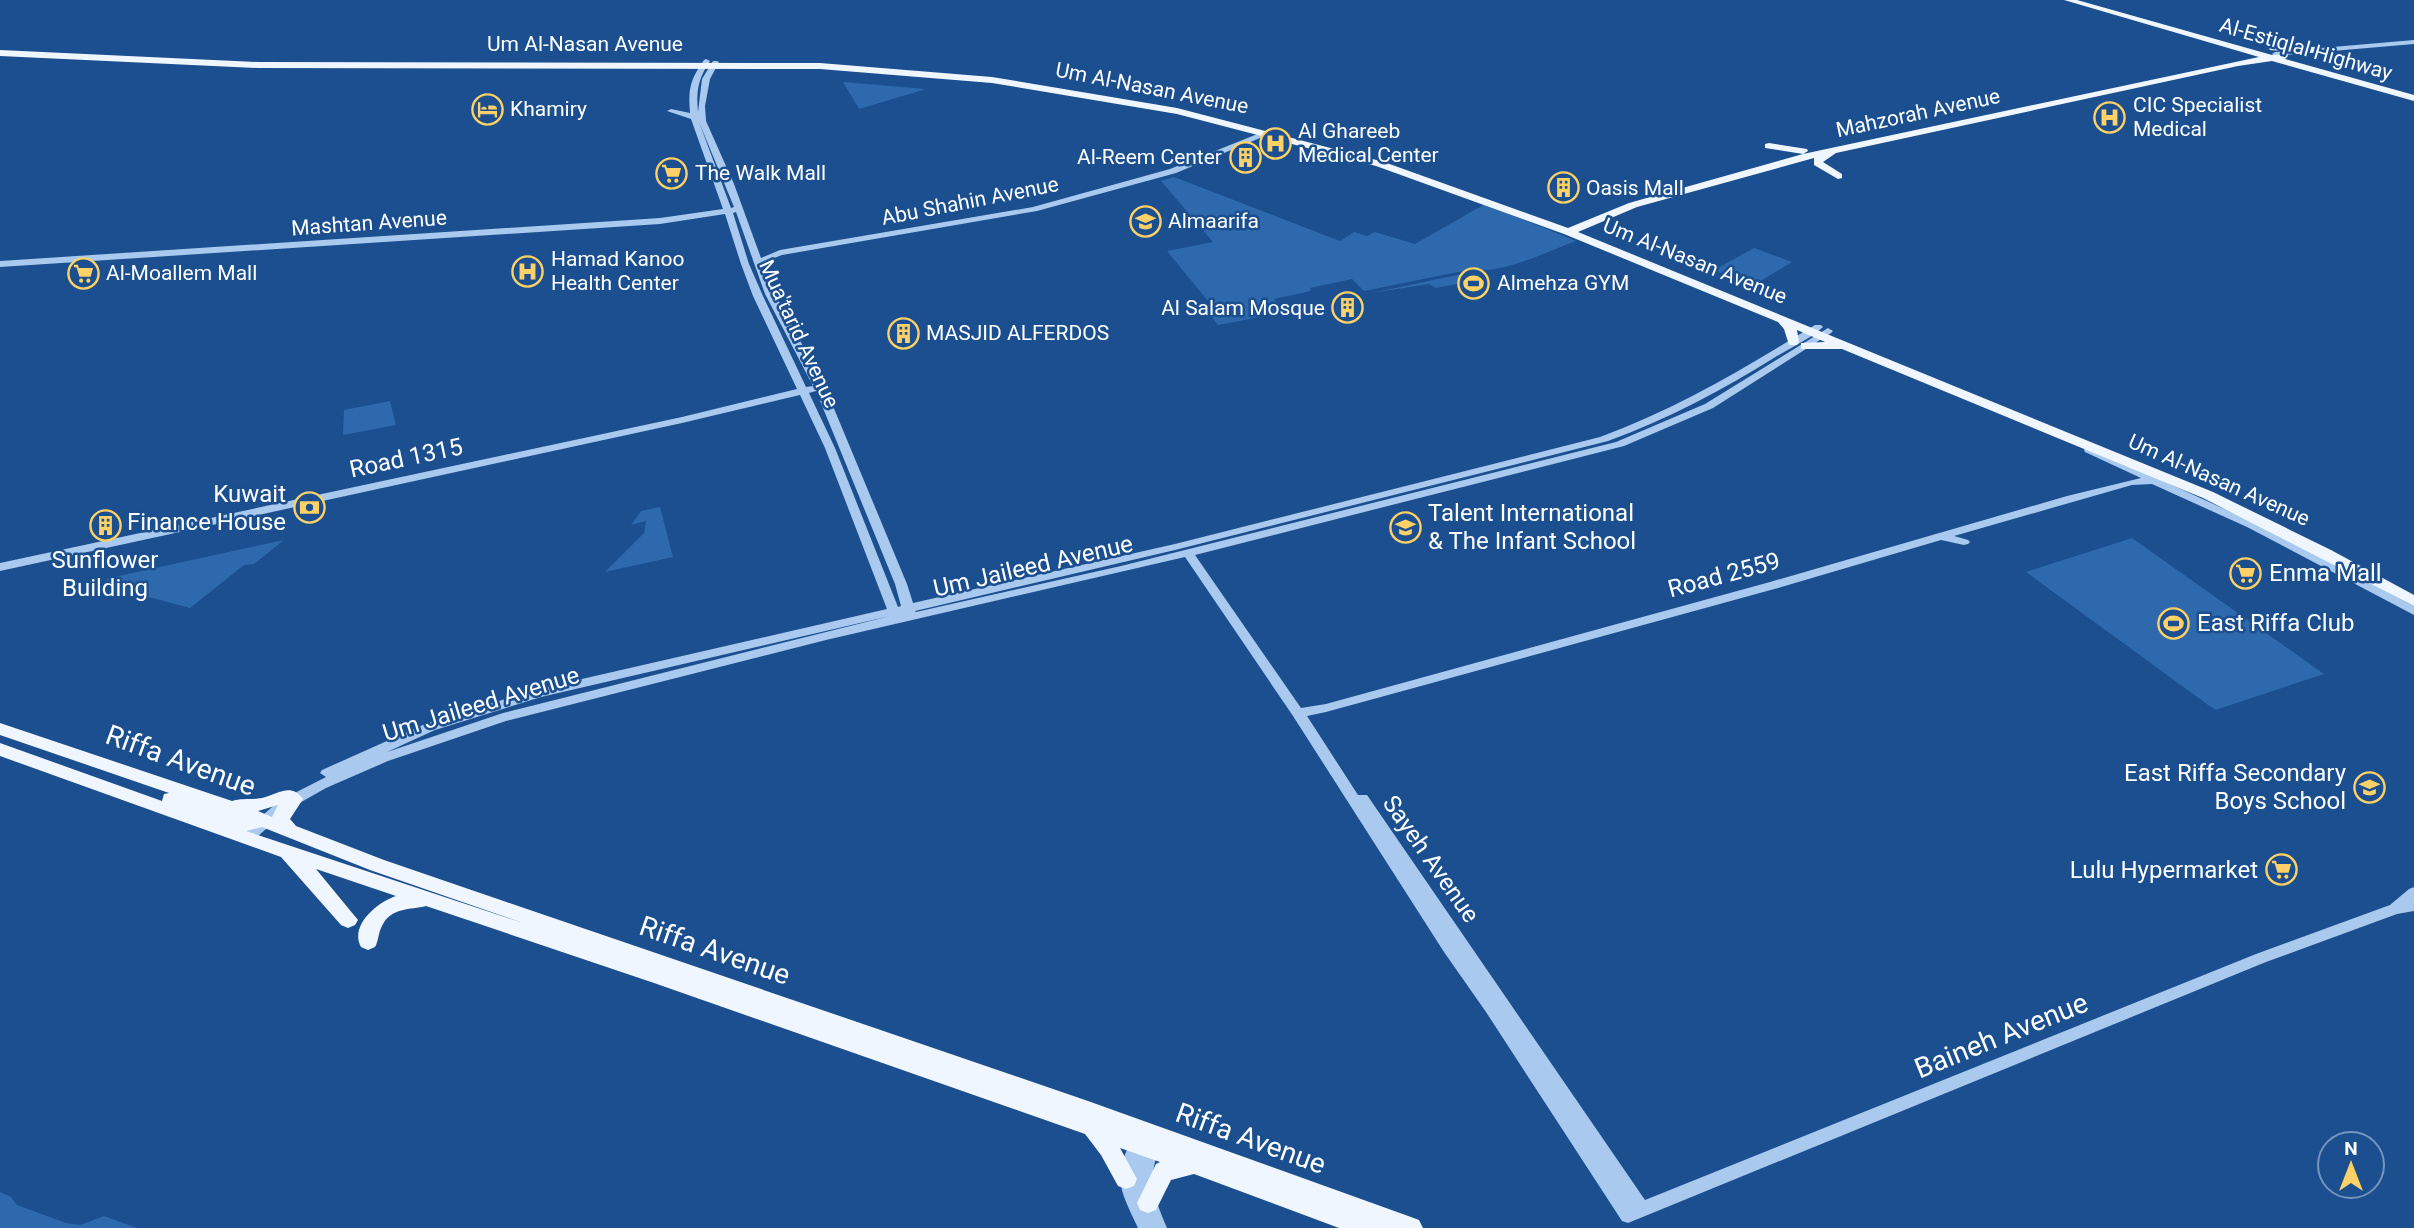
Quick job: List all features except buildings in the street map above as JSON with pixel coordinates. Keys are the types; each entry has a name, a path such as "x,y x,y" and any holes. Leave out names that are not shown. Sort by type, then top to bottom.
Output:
{"main road":[{"name":"Al-Estiqlal Highway","path":"2068,0 2209,40 2356,76 2414,95"},
{"name":"Al-Estiqlal Highway","path":"2086,0 2235,42 2316,71 2414,95"},
{"path":"2132,18 2414,95"},
{"path":"2209,40 2231,52 2235,57 2230,62"},
{"path":"2235,42 2269,48 2319,51 2317,55 2323,62 2356,76"},
{"name":"Um Al-Nasan Avenue","path":"0,51 245,61 434,59 452,62 866,65 1097,88 1433,178 1543,216 1781,319 1819,331 1857,351 2251,515 2414,601"},
{"name":"Um Al-Nasan Avenue","path":"0,51 258,65 709,63 878,69 1001,81 1134,102 1267,132 1380,164 1606,240 1819,331 2206,486 2334,547 2414,590"},
{"name":"Mahzorah Avenue","path":"1568,229 1633,205 1815,149 2230,62 2273,56"},
{"path":"340,65 434,59"},
{"path":"2230,62 2270,63 2316,71"},
{"name":"Mahzorah Avenue","path":"1755,168 2230,62"},
{"path":"216,64 231,69 258,65"},
{"path":"667,65 689,67 702,77 726,67 757,65"},
{"path":"1001,81 1084,92 1097,88"},
{"path":"1241,127 1250,134 1250,139 1283,138"},
{"path":"1755,168 1765,148 1787,151 1815,149"},
{"path":"1837,151 1819,158 1817,162 1838,176"},
{"path":"1755,168 1800,167"},
{"path":"1543,216 1566,219 1596,217"},
{"path":"1596,217 1592,230 1606,240"},
{"path":"1781,319 1799,344 1828,345 1857,351"},
{"name":"Riffa Avenue","path":"0,729 222,804 251,828"},
{"name":"Riffa Avenue","path":"0,749 111,788 164,797 251,828 438,902 1091,1127 1147,1140 1198,1165 1368,1228"},
{"path":"222,804 255,806 289,797"},
{"path":"289,797 280,821 289,843 306,870 348,919"},
{"name":"Riffa Avenue","path":"289,843 1147,1140 1411,1228"},
{"path":"368,942 370,924 386,908 410,899 438,902"},
{"path":"1091,1127 1109,1148 1126,1179"},
{"path":"1148,1203 1164,1171 1181,1165 1198,1165"}],"street":[{"path":"2273,56 2414,43"},
{"name":"Mua'tarid Avenue","path":"709,63 691,97 694,118 735,228 745,264 763,309 809,404 886,589 903,615"},
{"name":"Mua'tarid Avenue","path":"702,77 702,121 739,207 770,294 818,385 901,584 903,615"},
{"path":"691,97 675,109 694,118"},
{"name":"Abu Shahin Avenue","path":"1164,173 1267,132"},
{"name":"Abu Shahin Avenue","path":"780,253 1034,209 1181,169 1250,139"},
{"path":"1181,169 1206,167"},
{"path":"687,215 715,201 717,182"},
{"name":"Mashtan Avenue","path":"567,227 739,207"},
{"path":"687,215 716,219 735,228"},
{"name":"Mashtan Avenue","path":"0,262 687,215"},
{"path":"460,235 547,233 567,227"},
{"name":"Mashtan Avenue","path":"0,262 460,235"},
{"path":"751,239 762,251 780,253"},
{"path":"126,256 148,263 191,252"},
{"path":"766,280 765,259 780,253"},
{"name":"Um Jaileed Avenue","path":"289,797 383,758 503,717 903,615 1149,562 1182,561 1218,546 1620,444 1709,406 1819,331"},
{"name":"Um Jaileed Avenue","path":"251,828 289,797 388,744 470,713 539,693 823,629 903,615 967,596 1578,446 1641,427 1693,403 1799,344"},
{"path":"778,395 792,380 792,367"},
{"name":"Road 1315","path":"0,566 818,385"},
{"path":"778,395 797,398 809,404"},
{"path":"2052,430 2271,535 2414,611"},
{"name":"Road 1315","path":"0,561 556,445"},
{"path":"2125,467 2134,475 2132,482"},
{"name":"Road 2559","path":"1300,711 1326,708 1936,538 1967,537 2132,482 2155,481"},
{"path":"1175,547 1193,555 1197,545 1279,524 1285,519"},
{"name":"Sayeh Avenue","path":"1193,555 1300,711 1449,948 1635,1212"},
{"path":"901,584 911,595 922,599 967,596"},
{"path":"823,629 874,610 886,589"},
{"name":"Baineh Avenue","path":"2395,909 2414,893"},
{"name":"Baineh Avenue","path":"1635,1212 2272,954 2395,909 2414,905"},
{"path":"1147,1140 1129,1161 1126,1179 1147,1228"},
{"path":"1147,1140 1141,1183 1157,1228"}],"shaded area":[{"path":"843,82 926,89 859,109"},
{"path":"1174,177 1340,241 1354,232 1367,236 1375,232 1415,244 1485,204 1576,241 1497,269 1473,269 1364,291 1352,279 1310,288 1311,291 1274,299 1286,312 1218,325 1204,308 1212,306 1167,251 1213,242 1161,181"},
{"path":"1754,248 1792,262 1752,286 1714,270"},
{"path":"1467,274 1478,284 1472,285 1468,282 1436,288 1429,284 1371,293"},
{"path":"390,401 396,425 343,435 344,410"},
{"path":"660,507 673,557 605,572 644,533 646,521 631,525 641,511"},
{"name":"East Riffa Club","path":"2132,538 2324,674 2215,710 2026,572"},
{"path":"284,540 254,564 244,565 190,608 104,585 107,579 114,577"},
{"path":"0,1192 11,1197 17,1205 66,1223 80,1225 104,1216 137,1228 0,1228"}],"place":[{"name":"Khamiry","path":"487,109"},
{"name":"CIC Specialist Medical","path":"2110,117"},
{"name":"Al Ghareeb Medical Center","path":"1275,143"},
{"name":"Al-Reem Center","path":"1245,157"},
{"name":"The Walk Mall","path":"672,173"},
{"name":"Oasis Mall","path":"1563,188"},
{"name":"Almaarifa","path":"1145,221"},
{"name":"Hamad Kanoo Health Center","path":"528,271"},
{"name":"Al-Moallem Mall","path":"83,273"},
{"name":"Almehza GYM","path":"1474,283"},
{"name":"Al Salam Mosque","path":"1348,308"},
{"name":"MASJID ALFERDOS","path":"903,333"},
{"name":"Kuwait Finance House","path":"309,508"},
{"name":"Sunflower Building","path":"105,526"},
{"name":"Talent International & The Infant School","path":"1405,527"},
{"name":"Enma Mall","path":"2246,573"},
{"name":"East Riffa Club","path":"2174,623"},
{"name":"East Riffa Secondary Boys School","path":"2369,787"},
{"name":"Lulu Hypermarket","path":"2281,870"}]}
